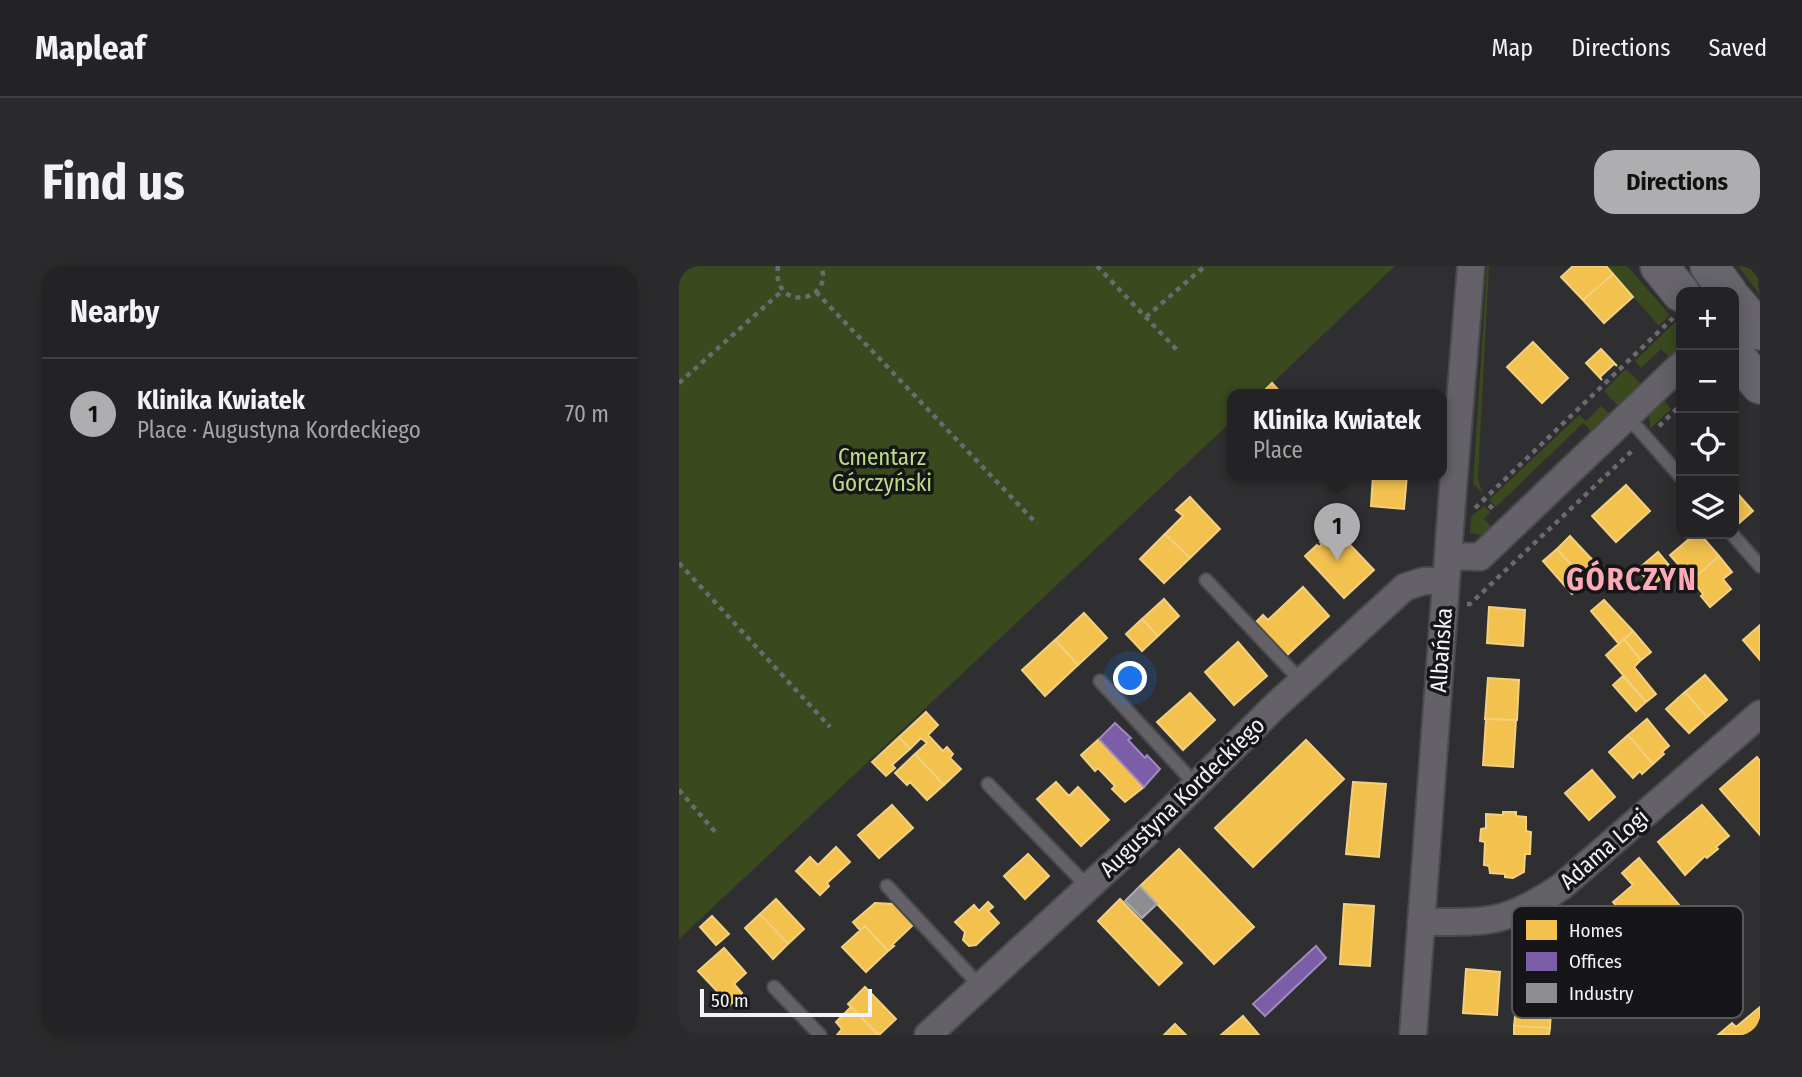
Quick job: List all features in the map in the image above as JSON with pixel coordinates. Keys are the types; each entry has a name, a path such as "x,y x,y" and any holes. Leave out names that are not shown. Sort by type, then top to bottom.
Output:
{"main road":[{"path":"1659,266 1676,298"},
{"path":"1709,266 1724,287"},
{"path":"1739,306 1760,331"},
{"path":"1739,361 1760,385"}],"street":[{"name":"Albańska","path":"1413,1035 1471,266"},
{"name":"Augustyna Kordeckiego","path":"928,1035 1405,587 1480,557 1676,370"},
{"name":"Adama Logi","path":"1532,906 1561,887 1760,713"},
{"name":"Adama Logi","path":"1421,922 1475,923 1512,915"}],"lane":[{"path":"1628,417 1680,476"},
{"path":"1736,539 1760,566"},
{"path":"1206,580 1302,682"},
{"path":"1100,681 1196,785"},
{"path":"988,783 1088,887"},
{"path":"887,886 980,986"},
{"path":"774,987 820,1035"}],"path":[{"path":"778,266 777,280 782,291 793,298 805,298 816,292 823,282 821,266"},
{"path":"1097,266 1177,350"},
{"path":"1146,317 1205,266"},
{"path":"679,383 782,291"},
{"path":"816,292 1037,524"},
{"path":"1473,510 1676,307"},
{"path":"1460,604 1471,604 1676,409"},
{"path":"1476,492 1511,528"},
{"path":"679,563 830,727"},
{"path":"679,790 717,834"}],"green space":[{"name":"Cmentarz Górczyński","path":"679,266 1395,266 1266,389 1227,389 1227,426 679,939"},
{"path":"1487,266 1478,479 1483,494 1473,483"},
{"path":"1606,266 1627,266 1670,315 1659,326"},
{"path":"1738,266 1757,266 1760,269 1760,295"},
{"path":"1675,322 1676,358 1671,359 1661,349 1641,368 1635,361"},
{"path":"1626,369 1640,383 1640,392 1627,405 1617,405 1604,391"},
{"path":"1661,397 1671,409 1650,429 1649,412"},
{"path":"1601,406 1609,413 1608,423 1595,435 1583,423 1496,507 1489,500 1579,415 1586,421"},
{"path":"1484,506 1490,512 1484,519 1495,531 1484,536 1470,533 1471,517"}],"building: Homes":[{"path":"1573,266 1606,266 1613,274 1583,300 1561,277"},
{"path":"1613,274 1633,297 1604,323 1583,300"},
{"path":"1533,342 1568,378 1542,403 1507,367"},
{"path":"1601,349 1617,366 1614,364 1600,377 1602,380 1586,363"},
{"path":"1272,383 1278,389 1266,389"},
{"path":"1373,480 1407,480 1404,509 1371,506"},
{"path":"1626,485 1650,511 1616,542 1592,516"},
{"path":"1739,495 1753,511 1739,523"},
{"path":"1190,497 1220,529 1190,558 1165,534 1183,516 1176,510"},
{"path":"1334,528 1374,570 1344,598 1305,556 1317,545 1319,547 1322,544 1320,542"},
{"path":"1165,534 1190,558 1164,583 1140,559"},
{"path":"1570,536 1600,568 1586,581 1557,549"},
{"path":"1689,539 1704,539 1719,556 1692,580 1670,555"},
{"path":"1557,549 1586,581 1572,594 1543,561"},
{"path":"1658,552 1672,569 1652,586 1638,569"},
{"path":"1719,556 1732,572 1723,579 1731,589 1710,607 1692,580"},
{"path":"1303,587 1329,616 1284,658 1253,625 1263,615 1268,620"},
{"path":"1164,599 1179,616 1158,636 1142,619"},
{"path":"1604,600 1633,631 1619,644 1591,611"},
{"path":"1489,607 1525,610 1523,646 1487,643"},
{"path":"1084,613 1107,638 1078,665 1055,640"},
{"path":"1142,619 1158,636 1142,651 1126,634"},
{"path":"1760,625 1760,660 1743,640"},
{"path":"1633,631 1651,652 1641,660 1624,639"},
{"path":"1624,639 1641,660 1634,667 1656,694 1646,702 1606,655"},
{"path":"1055,640 1078,665 1045,696 1022,670"},
{"path":"1238,642 1267,676 1234,705 1205,672"},
{"path":"1705,675 1727,700 1707,717 1685,692"},
{"path":"1623,676 1646,702 1636,711 1613,685"},
{"path":"1488,678 1519,680 1517,720 1485,719"},
{"path":"1685,692 1707,717 1689,733 1666,709"},
{"path":"1190,693 1215,720 1183,750 1157,722"},
{"path":"926,712 938,725 928,735 943,751 947,747 953,754 950,758 961,769 944,785 915,754 927,743 921,738 910,749 899,737"},
{"path":"1486,719 1516,720 1513,767 1483,765"},
{"path":"1647,719 1669,746 1653,764 1628,735"},
{"path":"1628,735 1653,764 1633,778 1609,752"},
{"path":"899,737 910,749 892,765 895,768 886,776 872,762"},
{"path":"1099,739 1144,787 1125,802 1112,789 1115,786 1098,768 1095,771 1081,755"},
{"path":"1306,740 1344,779 1253,867 1215,828"},
{"path":"915,754 944,785 927,800 910,782 907,785 895,773"},
{"path":"1757,757 1760,761 1760,835 1720,789"},
{"path":"1592,770 1615,797 1589,820 1565,793"},
{"path":"1056,782 1069,796 1078,787 1109,820 1081,846 1037,799"},
{"path":"1353,782 1386,784 1379,857 1346,854"},
{"path":"892,805 913,828 879,858 858,835"},
{"path":"1702,805 1729,836 1716,847 1718,849 1707,858 1705,856 1685,875 1658,842"},
{"path":"1503,812 1516,812 1516,816 1526,817 1526,831 1531,832 1530,854 1525,854 1524,872 1513,878 1505,877 1505,874 1490,873 1489,866 1484,865 1485,842 1480,841 1481,829 1486,828 1486,814 1503,815"},
{"path":"836,847 850,862 827,883 829,886 820,895 796,871 810,857 818,865"},
{"path":"1179,849 1254,927 1214,964 1140,886"},
{"path":"1028,854 1049,876 1025,899 1004,876"},
{"path":"1639,858 1679,905 1616,906 1613,902 1633,885 1622,873"},
{"path":"776,899 804,929 788,944 760,914"},
{"path":"1120,899 1182,963 1159,985 1098,921"},
{"path":"988,902 993,907 988,911 999,923 976,945 969,946 963,940 965,932 955,922 974,905 979,911"},
{"path":"875,903 894,904 913,925 888,951 865,926 860,930 853,922"},
{"path":"1344,904 1374,906 1370,966 1340,964"},
{"path":"760,914 788,944 773,959 745,928"},
{"path":"712,916 729,934 716,945 700,927"},
{"path":"865,926 888,951 866,972 842,947"},
{"path":"724,948 746,973 734,984 742,993 730,1005 698,971"},
{"path":"1466,969 1500,972 1497,1015 1463,1013"},
{"path":"865,987 896,1019 879,1035 848,1004"},
{"path":"851,1007 878,1035 837,1035 842,1029 836,1022"},
{"path":"1760,1007 1760,1035 1719,1034 1732,1023 1736,1027"},
{"path":"1243,1016 1259,1035 1221,1035"},
{"path":"1515,1018 1551,1018 1550,1028 1514,1026"},
{"path":"1175,1024 1186,1035 1164,1035"},
{"path":"1514,1026 1550,1028 1549,1035 1514,1035"}],"building: Offices":[{"path":"1115,723 1131,738 1128,740 1145,758 1147,755 1160,769 1144,787 1099,739"},
{"path":"1316,946 1326,958 1265,1016 1253,1004"}],"building: Industry":[{"path":"1140,886 1157,904 1142,918 1125,901"}],"place":[{"name":"Klinika Kwiatek","path":"1337,561"}],"district":[{"name":"GÓRCZYN","path":"1632,580"}]}
